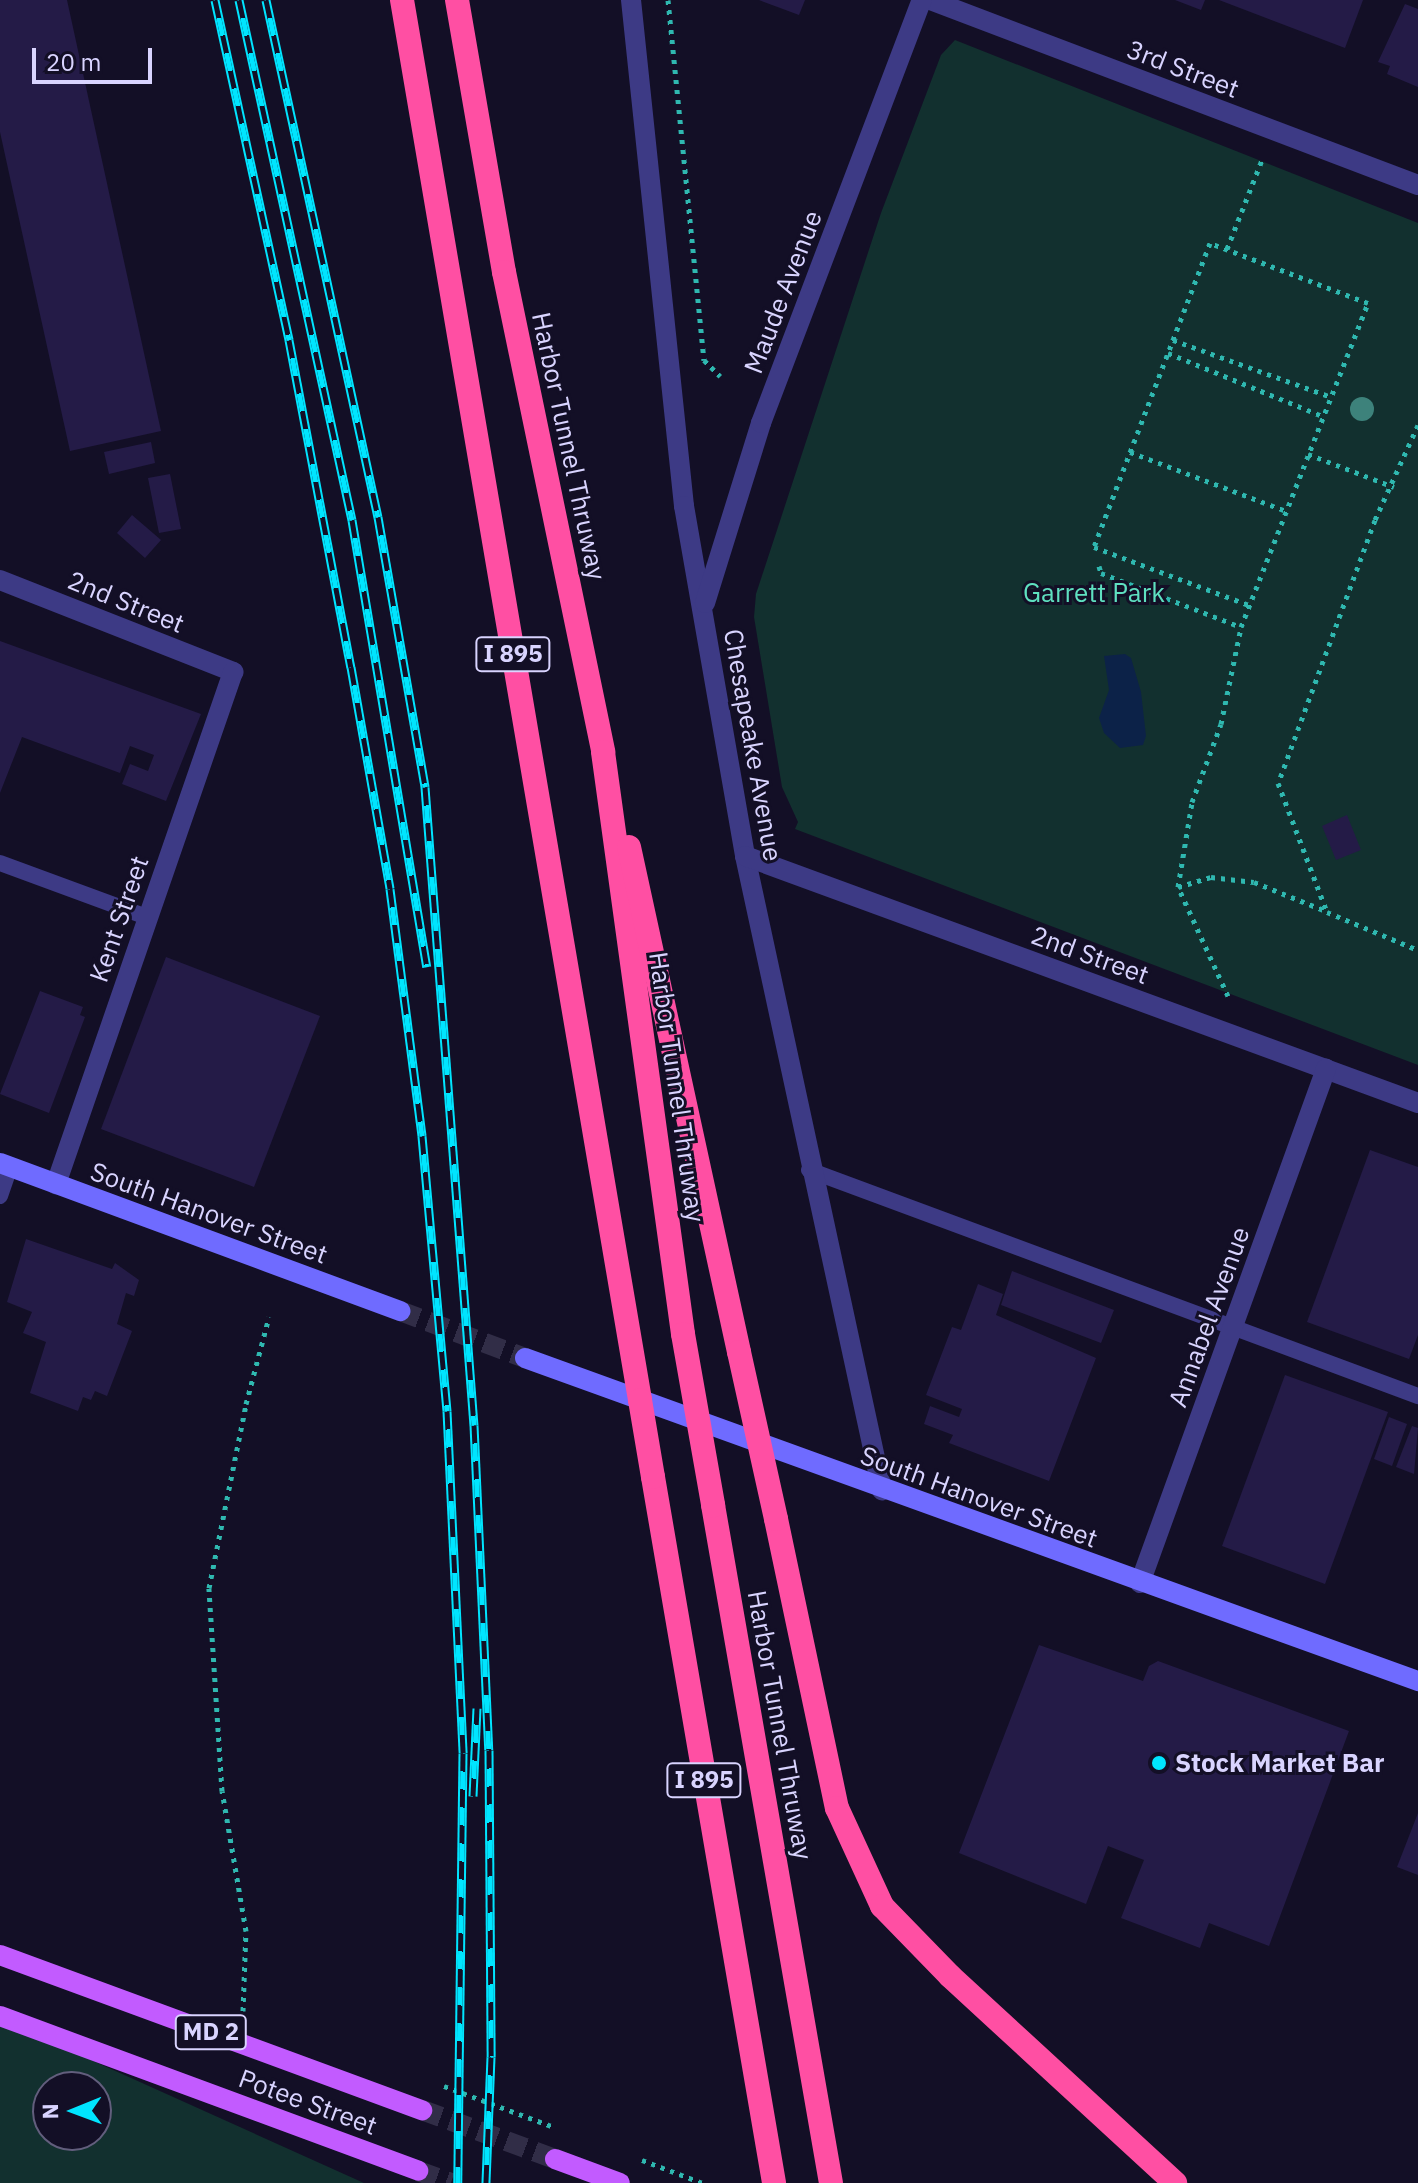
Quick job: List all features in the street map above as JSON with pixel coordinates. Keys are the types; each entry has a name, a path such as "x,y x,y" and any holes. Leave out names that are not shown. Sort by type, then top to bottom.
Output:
{"highway":[{"name":"I 895","path":"402,0 774,2183"},
{"name":"Harbor Tunnel Thruway","path":"457,0 504,272 603,752 683,1334 831,2183"},
{"path":"603,752 645,904 837,1808 882,1906 950,1976 1175,2183"}],"main road":[{"name":"South Hanover Street","path":"5,1165 400,1311"},
{"name":"South Hanover Street","path":"525,1358 882,1490 1418,1681"},
{"name":"Potee Street","path":"0,1955 422,2110"},
{"name":"Potee Street","path":"0,2016 418,2171"},
{"path":"555,2159 620,2183"}],"street":[{"name":"Chesapeake Avenue","path":"631,0 684,506 745,856 809,1170 882,1490"},
{"name":"Maude Avenue","path":"704,607 761,423 922,0"},
{"name":"3rd Street","path":"930,0 1418,185"},
{"name":"2nd Street","path":"0,580 233,672"},
{"name":"Kent Street","path":"56,1184 233,672"},
{"name":"2nd Street","path":"745,856 1418,1103"},
{"name":"Annabel Avenue","path":"1140,1583 1326,1069"}],"lane":[{"path":"0,863 147,917"},
{"path":"0,1196 5,1165"},
{"path":"809,1170 1418,1396"}],"path":[{"path":"668,0 704,360 720,376"},
{"path":"1227,249 1264,154"},
{"path":"1228,996 1178,887 1192,802 1221,724 1241,627 1368,303 1210,243 1094,547 1249,605"},
{"path":"1174,337 1331,397"},
{"path":"1167,356 1322,417"},
{"path":"1327,912 1278,783 1375,520 1394,487 1418,425"},
{"path":"1130,452 1286,511"},
{"path":"1308,454 1394,487"},
{"path":"1099,566 1101,573 1241,627"},
{"path":"1178,887 1211,877 1254,882 1418,950"},
{"path":"255,2016 240,2010 246,1931 222,1791 209,1588 246,1404 269,1317"},
{"path":"434,2083 569,2133"},
{"path":"628,2155 703,2183"}],"green space":[{"name":"Garrett Park","path":"955,40 1418,223 1418,1065 795,829 798,822 782,787 754,617 756,594 881,213 941,55"},
{"path":"0,2019 364,2183 0,2183"}],"water":[{"path":"1125,654 1131,658 1141,692 1146,736 1143,745 1120,748 1104,733 1099,718 1109,690 1104,656"}],"building":[{"path":"0,0 67,0 161,431 70,451 0,132"},
{"path":"759,0 805,0 799,15"},
{"path":"1175,0 1205,0 1201,10"},
{"path":"1219,0 1363,0 1345,48"},
{"path":"1405,4 1418,9 1418,87 1387,74 1390,66 1378,62"},
{"path":"151,442 155,463 109,474 104,452"},
{"path":"170,474 181,529 159,533 148,478"},
{"path":"132,515 161,540 145,558 117,533"},
{"path":"0,641 201,714 166,801 122,784 130,764 148,771 154,755 130,746 120,773 22,737 0,793"},
{"path":"1347,815 1361,850 1336,860 1322,826"},
{"path":"166,957 320,1016 254,1187 101,1129"},
{"path":"40,991 83,1007 80,1015 85,1017 49,1113 0,1094"},
{"path":"1370,1150 1418,1167 1418,1335 1409,1359 1307,1322"},
{"path":"26,1239 112,1269 115,1263 139,1280 134,1296 126,1293 117,1324 132,1331 107,1396 95,1391 91,1400 83,1397 78,1411 30,1393 46,1342 23,1333 32,1312 7,1302"},
{"path":"1012,1271 1114,1310 1101,1343 1001,1305"},
{"path":"978,1284 1003,1294 996,1315 1096,1358 1049,1481 949,1443 953,1435 924,1424 930,1406 959,1417 962,1409 926,1395 952,1327 961,1330"},
{"path":"1285,1375 1388,1412 1325,1584 1222,1546"},
{"path":"1389,1417 1407,1424 1392,1466 1374,1459"},
{"path":"1412,1426 1418,1428 1414,1474 1396,1467"},
{"path":"1039,1645 1143,1681 1149,1666 1158,1661 1349,1731 1269,1946 1209,1923 1200,1948 1121,1918 1144,1860 1108,1846 1086,1904 959,1853"},
{"path":"1418,1813 1418,1875 1397,1867"}],"tunnel":[{"path":"400,1311 525,1358"},
{"path":"422,2110 555,2159"},
{"path":"418,2171 451,2183"}],"railway":[{"path":"215,0 289,340 351,667 390,889 422,1136 447,1411 463,1753 458,2183"},
{"path":"239,0 352,520 427,967"},
{"path":"266,0 378,517 425,787 474,1425 489,1750 491,2057 486,2183"},
{"path":"473,1796 477,1708"}],"place":[{"name":"Stock Market Bar","path":"1159,1763"}]}
